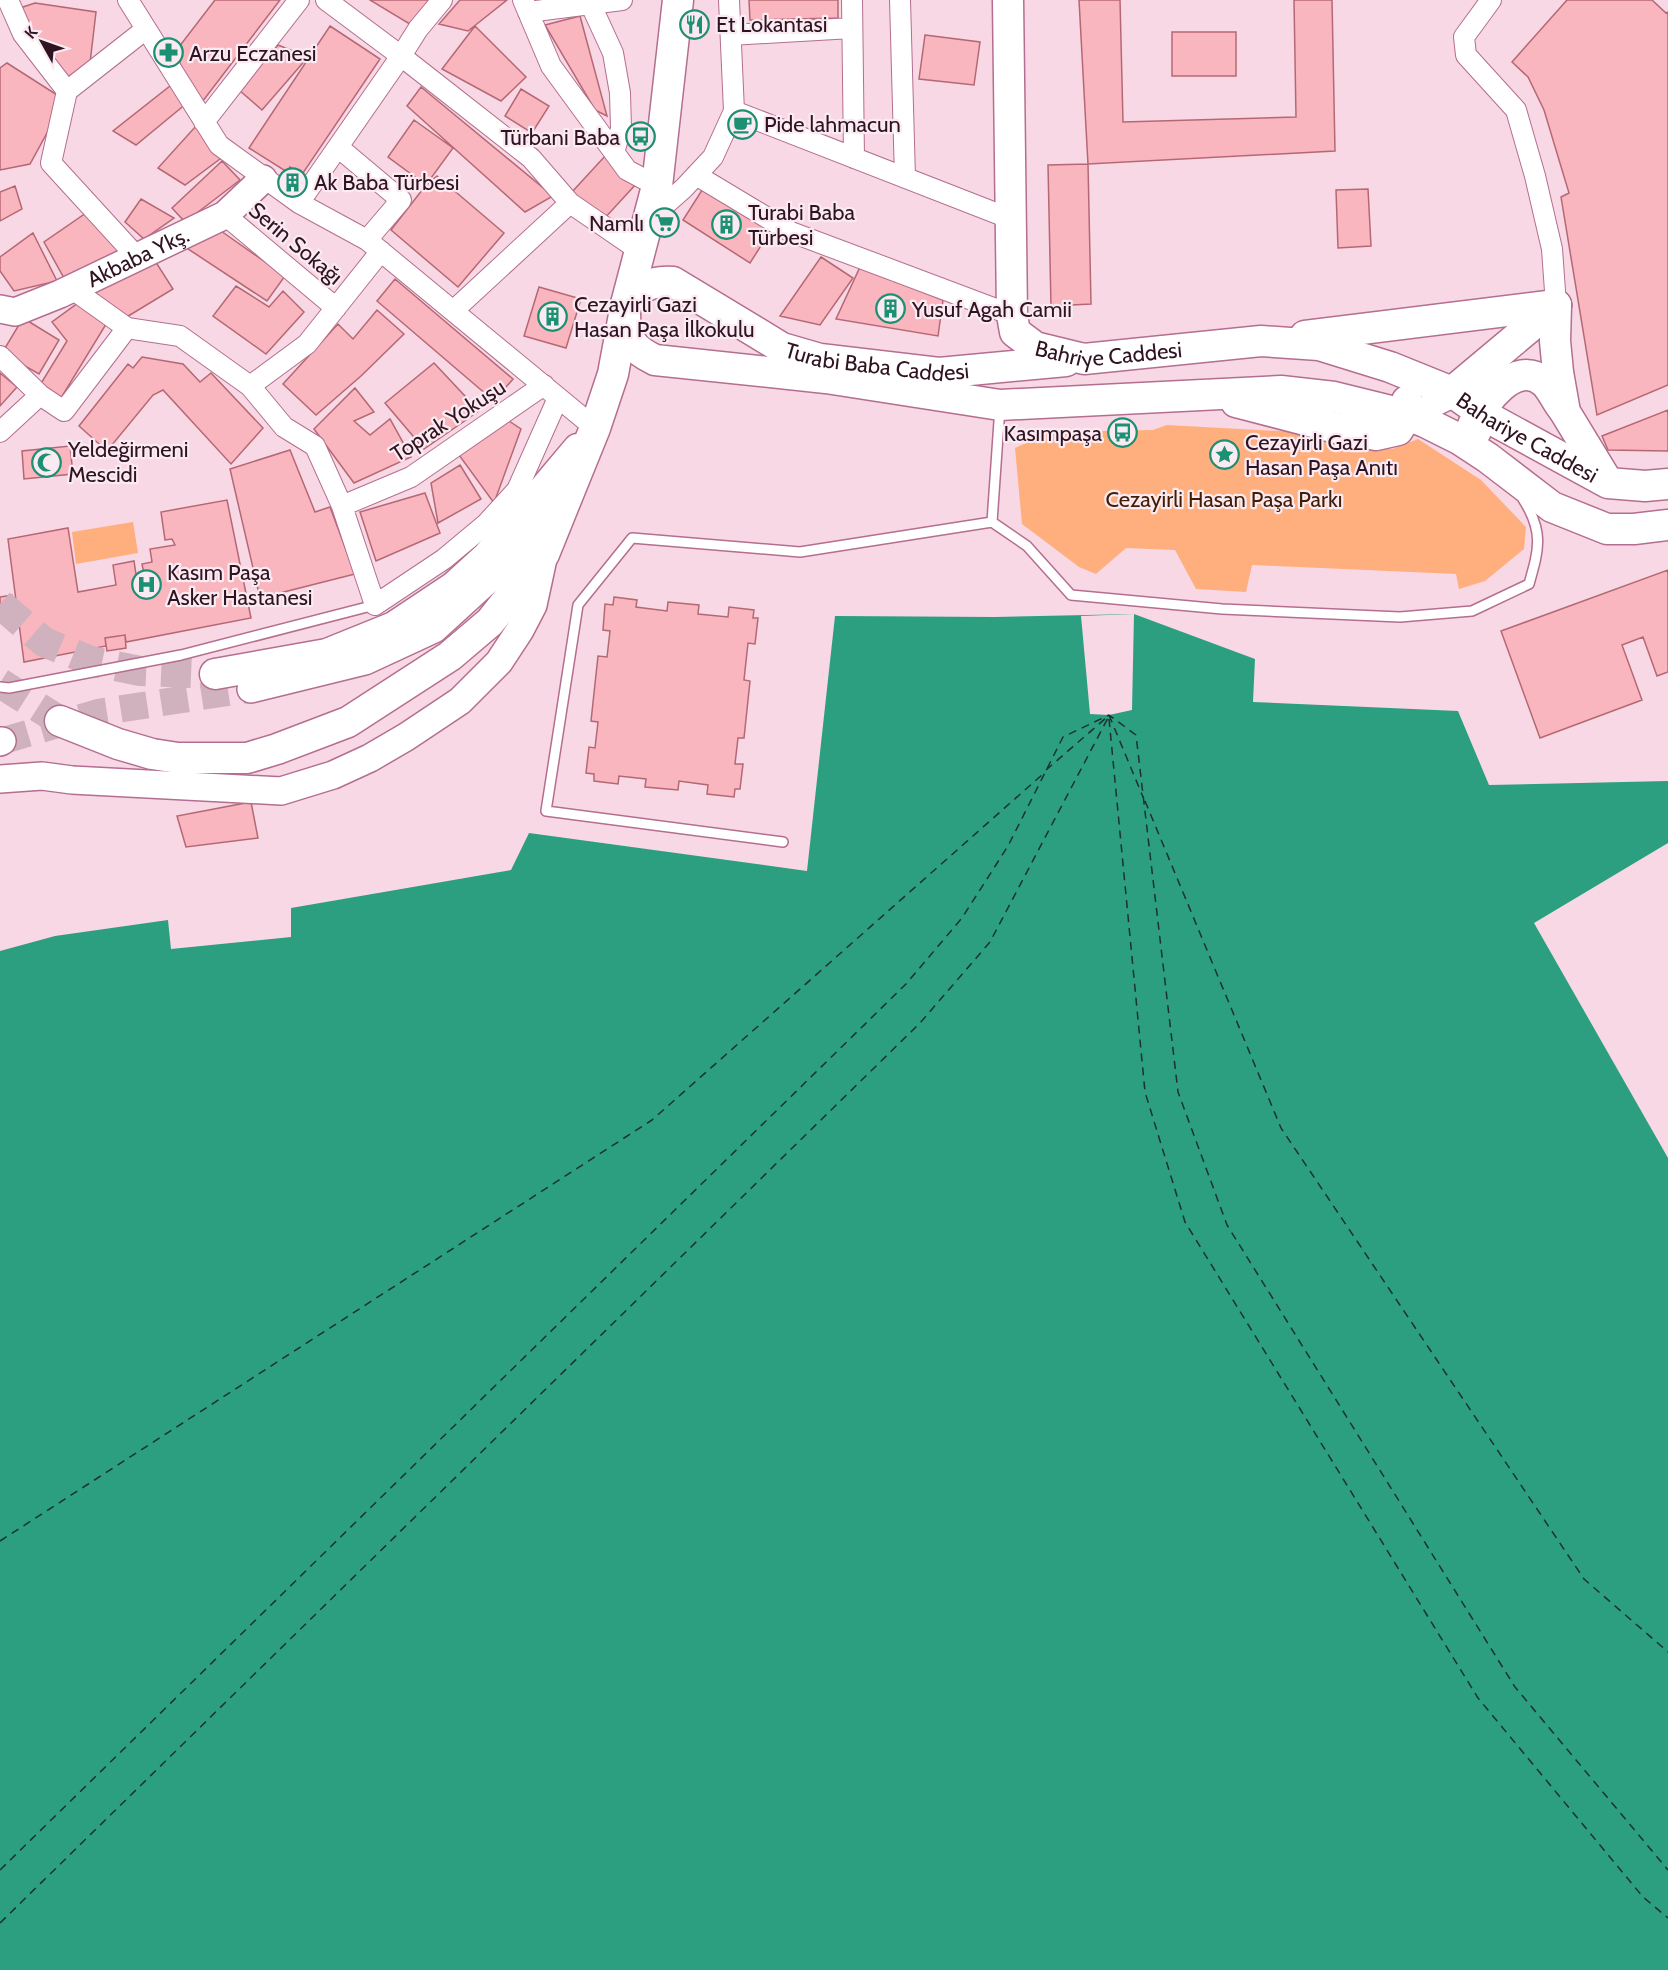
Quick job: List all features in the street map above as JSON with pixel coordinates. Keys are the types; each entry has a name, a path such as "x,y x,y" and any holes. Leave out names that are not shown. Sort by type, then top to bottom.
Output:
{"main road":[{"path":"60,721 118,744 178,758 247,758 348,722 450,656 490,622 544,554 595,428 613,374 626,304 657,186 678,0"},
{"name":"Bahriye Caddesi","path":"1008,0 1012,315 1015,332 1035,347 1084,359 1261,341 1319,345 1390,367"},
{"name":"Turabi Baba Caddesi","path":"626,304 634,292 645,285 661,280 673,282 782,348 820,359 891,368 939,373 1084,359"},
{"path":"626,304 625,326 630,343 641,354 656,360 826,378 1000,405 1281,391 1334,397 1407,415 1459,439 1552,507 1607,529 1668,525"},
{"path":"1261,341 1556,305"},
{"path":"1407,415 1452,392 1556,305"},
{"path":"1556,305 1555,341 1565,412"},
{"path":"613,374 656,360"},
{"path":"1390,367 1407,395 1407,415"},
{"name":"Bahariye Caddesi","path":"1390,367 1452,392 1480,412 1608,483 1645,486 1668,484"},
{"path":"1488,458 1473,425 1480,412 1510,379 1522,375 1537,378 1544,382 1565,412 1608,483"},
{"path":"215,674 327,654 394,627 454,587 488,556 595,428"}],"street":[{"path":"8,0 24,34 67,91"},
{"path":"128,0 219,145 299,203 374,245 595,428"},
{"path":"204,122 299,0"},
{"path":"326,0 531,158 570,203 640,251"},
{"path":"299,203 418,29 442,0"},
{"path":"622,0 526,6 551,66 627,170 657,186"},
{"path":"648,220 713,157 734,111 729,0"},
{"path":"852,0 854,158"},
{"path":"900,0 905,178"},
{"path":"1491,0 1464,37 1466,55 1516,110 1535,176 1552,249 1556,305"},
{"path":"590,3 613,53 620,93 621,129 614,152"},
{"path":"731,35 852,28"},
{"path":"137,257 51,163 67,91 146,29"},
{"path":"734,111 1011,219"},
{"path":"250,386 308,344 336,308 400,200 338,147"},
{"path":"696,174 791,232 1012,315"},
{"name":"Akbaba Ykş.","path":"0,309 15,312 225,215 264,179"},
{"path":"453,311 570,203"},
{"name":"Serin Sokağı","path":"225,215 336,308"},
{"path":"71,288 128,328 180,336 250,386 284,427 315,446 342,506 375,605 444,559 486,524 517,489 551,391"},
{"path":"0,356 40,395 64,411 128,328"},
{"name":"Toprak Yokuşu","path":"342,506 411,477 551,391"},
{"path":"0,432 40,395"},
{"path":"251,689 365,661 434,629 492,576 525,539 567,462"},
{"path":"0,779 42,776 72,780 281,791 333,775 370,758 433,720 460,701 498,662 520,630 533,605 544,554"}],"lane":[{"path":"992,522 1000,405"},
{"path":"783,842 546,811 578,605 632,538 800,552 992,522 1027,546 1071,595 1222,609 1400,617 1472,611 1529,584 1539,550 1534,516 1509,477 1488,458"},
{"path":"0,687 9,688 182,655 375,605"}],"green space":[{"name":"Cezayirli Hasan Paşa Parkı","path":"1167,425 1297,432 1392,449 1418,439 1481,480 1526,527 1524,549 1485,581 1459,589 1456,574 1252,565 1246,592 1196,589 1175,550 1126,548 1096,574 1079,567 1022,524 1015,448 1051,432 1153,430"},
{"path":"133,522 138,553 76,564 72,532"}],"shaded area":[{"path":"1134,614 1255,659 1253,702 1458,711 1489,785 1668,781 1668,843 1534,923 1668,1158 1668,1970 0,1970 0,951 55,936 168,920 171,949 291,937 291,908 511,870 529,833 807,871 835,616 995,617"}],"pier":[{"path":"1134,614 1132,710 1109,715 1090,714 1081,616"}],"building":[{"path":"215,0 280,0 199,106 175,52"},
{"path":"370,0 435,0 418,29"},
{"path":"460,0 507,0 468,31 439,24"},
{"path":"749,0 838,0 838,18 750,20"},
{"path":"1079,0 1120,0 1123,122 1296,117 1294,0 1332,0 1335,151 1088,164"},
{"path":"1567,0 1652,0 1666,13 1668,12 1668,385 1597,415 1561,197 1569,193 1544,110 1528,77 1512,62"},
{"path":"35,3 96,12 90,63 68,77 17,9"},
{"path":"580,16 607,116 595,110 545,25"},
{"path":"330,26 380,59 301,176 290,167 287,172 249,148"},
{"path":"475,26 526,77 501,101 442,69"},
{"path":"1172,32 1236,32 1236,76 1172,76"},
{"path":"925,35 980,42 974,85 919,79"},
{"path":"278,45 308,57 262,110 239,90"},
{"path":"7,63 65,100 30,164 0,170 0,68"},
{"path":"170,86 187,103 136,145 113,131"},
{"path":"421,87 553,196 525,212 407,106"},
{"path":"521,89 549,106 532,133 505,116"},
{"path":"414,120 453,148 426,185 388,157"},
{"path":"196,126 224,156 185,185 158,168"},
{"path":"606,155 637,183 603,220 572,192"},
{"path":"222,161 240,180 185,222 172,208"},
{"path":"1088,164 1091,304 1051,306 1048,165"},
{"name":"Ak Baba Türbesi","path":"288,169 306,181 297,194 279,183"},
{"path":"437,176 504,233 458,287 391,230 426,185"},
{"path":"15,186 22,209 0,221 0,192"},
{"name":"Turabi Baba Türbesi","path":"704,187 771,230 750,263 683,220"},
{"path":"1368,189 1371,246 1338,248 1336,190"},
{"path":"141,199 174,218 144,239 125,222"},
{"path":"89,211 124,252 64,278 44,242"},
{"path":"221,231 285,276 267,301 179,243"},
{"path":"33,233 57,281 14,291 0,271 0,257"},
{"path":"150,253 173,289 125,318 90,289"},
{"path":"821,257 853,278 820,325 780,316"},
{"name":"Yusuf Agah Camii","path":"860,267 943,300 938,336 836,319"},
{"path":"395,279 513,379 494,401 377,301"},
{"path":"236,286 269,307 283,291 304,312 266,354 213,316"},
{"name":"Cezayirli Gazi Hasan Paşa İlkokulu","path":"539,287 581,299 566,348 524,336"},
{"path":"78,303 108,321 61,398 40,385 67,341 52,322"},
{"path":"377,310 404,334 316,415 283,384 338,324 353,339"},
{"path":"23,318 59,340 39,374 2,353"},
{"path":"142,357 183,364 200,382 211,373 263,428 231,464 163,390 153,395 107,451 79,426 128,364 133,368"},
{"path":"434,363 479,411 424,449 385,403"},
{"path":"0,373 17,387 0,406"},
{"path":"355,388 374,412 354,421 370,435 390,419 411,457 354,483 314,429"},
{"path":"1668,410 1668,451 1608,450 1602,436"},
{"path":"509,421 521,429 494,503 459,455"},
{"name":"Yeldeğirmeni Mescidi","path":"70,446 73,474 24,479 22,451"},
{"path":"290,450 315,512 330,507 355,574 260,598 230,469"},
{"path":"460,465 481,499 438,523 431,483"},
{"path":"425,493 440,533 376,561 360,512"},
{"path":"227,500 251,618 126,642 125,635 105,638 106,646 24,662 8,539 68,528 78,592 116,585 113,565 134,561 137,581 145,579 142,564 152,562 150,549 175,545 172,539 165,540 161,512"},
{"path":"1668,570 1668,672 1657,676 1643,637 1622,645 1642,700 1540,738 1501,631"},
{"path":"12,595 15,619 0,621 0,597"},
{"path":"614,597 637,600 636,607 667,611 668,602 699,605 698,614 728,617 729,607 754,610 753,618 758,618 755,644 748,643 744,680 750,681 744,738 738,738 735,764 743,764 740,789 735,789 734,797 707,794 708,785 679,781 678,790 645,787 646,779 619,776 618,784 594,781 594,774 586,773 589,747 595,748 598,722 591,721 598,656 607,657 610,631 603,630 605,604 613,605"},
{"path":"125,635 126,648 107,651 105,638"},
{"path":"251,802 258,838 186,847 177,816"}],"ferry route":[{"path":"1109,715 1143,797"},
{"path":"0,1870 906,984 962,918 1008,846 1063,737 1109,715 1136,735 1178,1092 1227,1225 1515,1687 1668,1870"},
{"path":"0,1923 920,1023 990,942 1109,716"},
{"path":"1046,770 1106,718"},
{"path":"1109,719 1145,1092 1185,1222 1478,1698 1643,1897 1668,1918"},
{"path":"0,1541 652,1120 1043,774"},
{"path":"1145,801 1281,1128 1584,1579 1668,1652"}],"tunnel":[{"path":"0,604 44,642 91,661 140,671 215,674"},
{"path":"0,683 60,721"},
{"path":"2,741 100,712 251,689"}],"place":[{"name":"Et Lokantasi","path":"695,24"},
{"name":"Arzu Eczanesi","path":"168,53"},
{"name":"Pide lahmacun","path":"743,124"},
{"name":"Türbani Baba","path":"641,137"},
{"name":"Ak Baba Türbesi","path":"293,182"},
{"name":"Namlı","path":"665,223"},
{"name":"Turabi Baba Türbesi","path":"727,225"},
{"name":"Yusuf Agah Camii","path":"891,309"},
{"name":"Cezayirli Gazi Hasan Paşa İlkokulu","path":"553,317"},
{"name":"Kasımpaşa","path":"1123,433"},
{"name":"Cezayirli Gazi Hasan Paşa Anıtı","path":"1224,455"},
{"name":"Yeldeğirmeni Mescidi","path":"47,462"},
{"name":"Kasım Paşa Asker Hastanesi","path":"146,585"}]}
